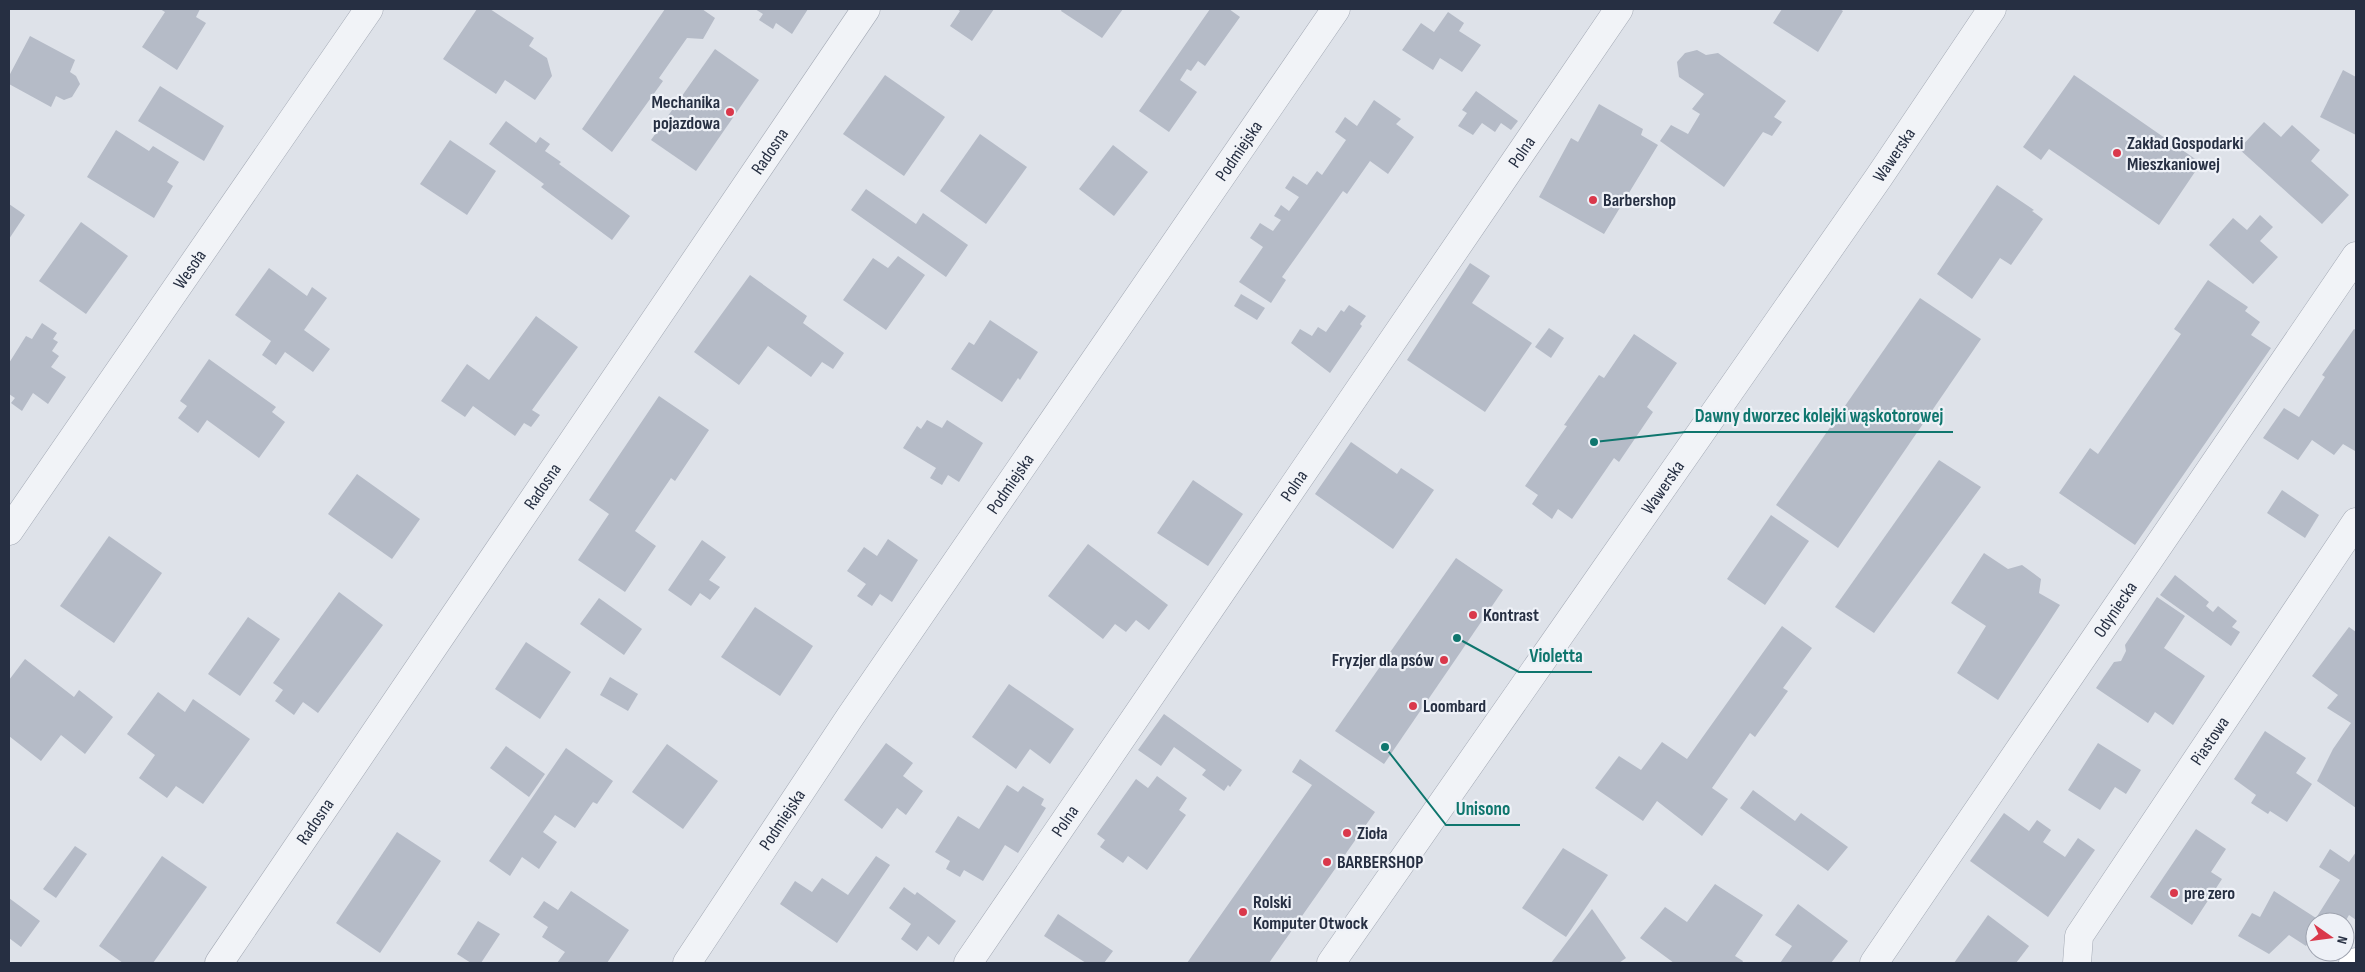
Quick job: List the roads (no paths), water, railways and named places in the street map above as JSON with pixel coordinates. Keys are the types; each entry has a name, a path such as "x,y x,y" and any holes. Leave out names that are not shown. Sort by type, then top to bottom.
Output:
{"street":[{"name":"Wesoła","path":"9,531 368,9"},
{"name":"Radosna","path":"219,963 866,9"},
{"name":"Podmiejska","path":"687,963 850,717 1336,9"},
{"name":"Polna","path":"968,963 1619,9"},
{"name":"Wawerska","path":"1331,963 1879,177 1992,9"},
{"name":"Odyniecka","path":"1874,963 2356,256"},
{"name":"Piastowa","path":"2076,963 2079,936 2356,522"}],"place":[{"name":"Mechanika pojazdowa","path":"730,112"},
{"name":"Zakład Gospodarki Mieszkaniowej","path":"2117,153"},
{"name":"Barbershop","path":"1593,200"},
{"name":"Dawny dworzec kolejki wąskotorowej","path":"1594,442"},
{"name":"Kontrast","path":"1473,615"},
{"name":"Violetta","path":"1457,638"},
{"name":"Fryzjer dla psów","path":"1444,660"},
{"name":"Loombard","path":"1413,706"},
{"name":"Unisono","path":"1385,747"},
{"name":"Zioła","path":"1347,833"},
{"name":"BARBERSHOP","path":"1327,862"},
{"name":"pre zero","path":"2174,893"},
{"name":"Rolski Komputer Otwock","path":"1243,912"}]}
